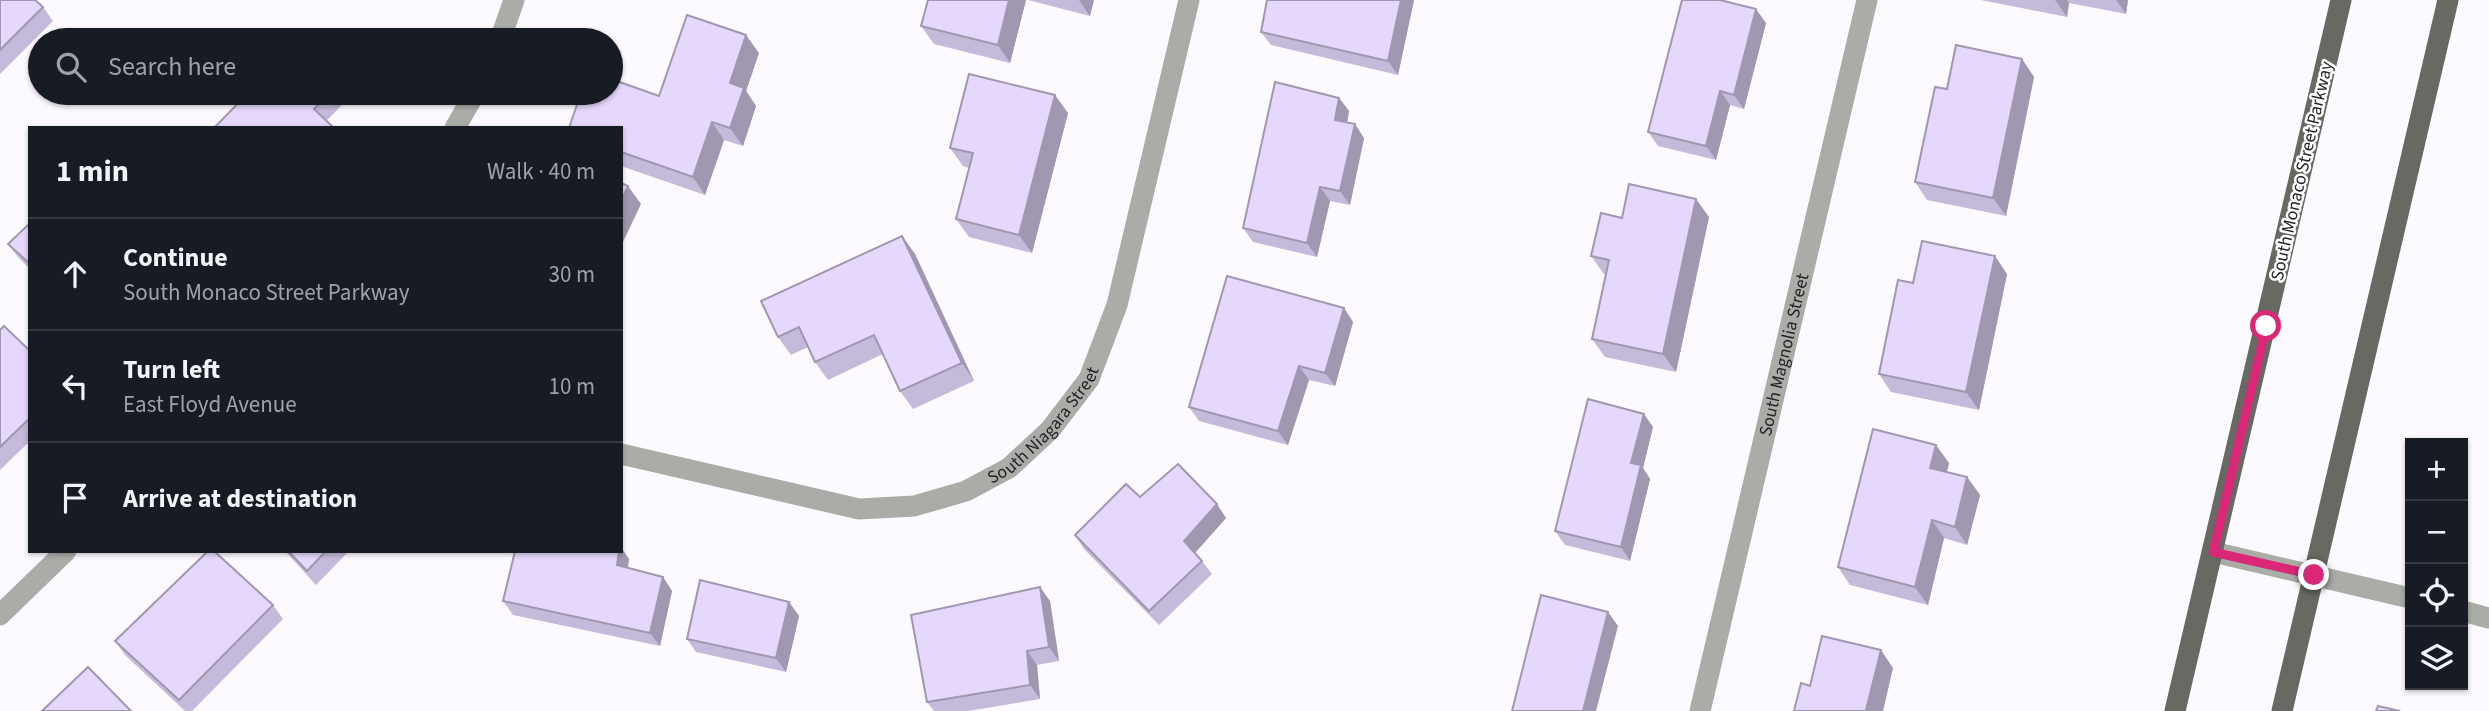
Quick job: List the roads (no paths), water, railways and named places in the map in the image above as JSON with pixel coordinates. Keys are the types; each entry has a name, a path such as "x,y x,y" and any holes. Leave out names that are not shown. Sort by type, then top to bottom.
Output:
{"main road":[{"name":"South Monaco Street Parkway","path":"2175,711 2342,0"},
{"path":"2282,711 2448,0"}],"street":[{"path":"504,28 514,0"},
{"name":"South Niagara Street","path":"623,454 859,509 914,506 966,491 1009,468 1050,430 1089,379 1094,367 1117,305 1189,0"},
{"name":"South Magnolia Street","path":"1700,711 1867,0"},
{"path":"456,126 468,105"},
{"path":"2213,552 2405,597"},
{"path":"0,615 64,553"},
{"path":"2468,612 2489,618"}]}
